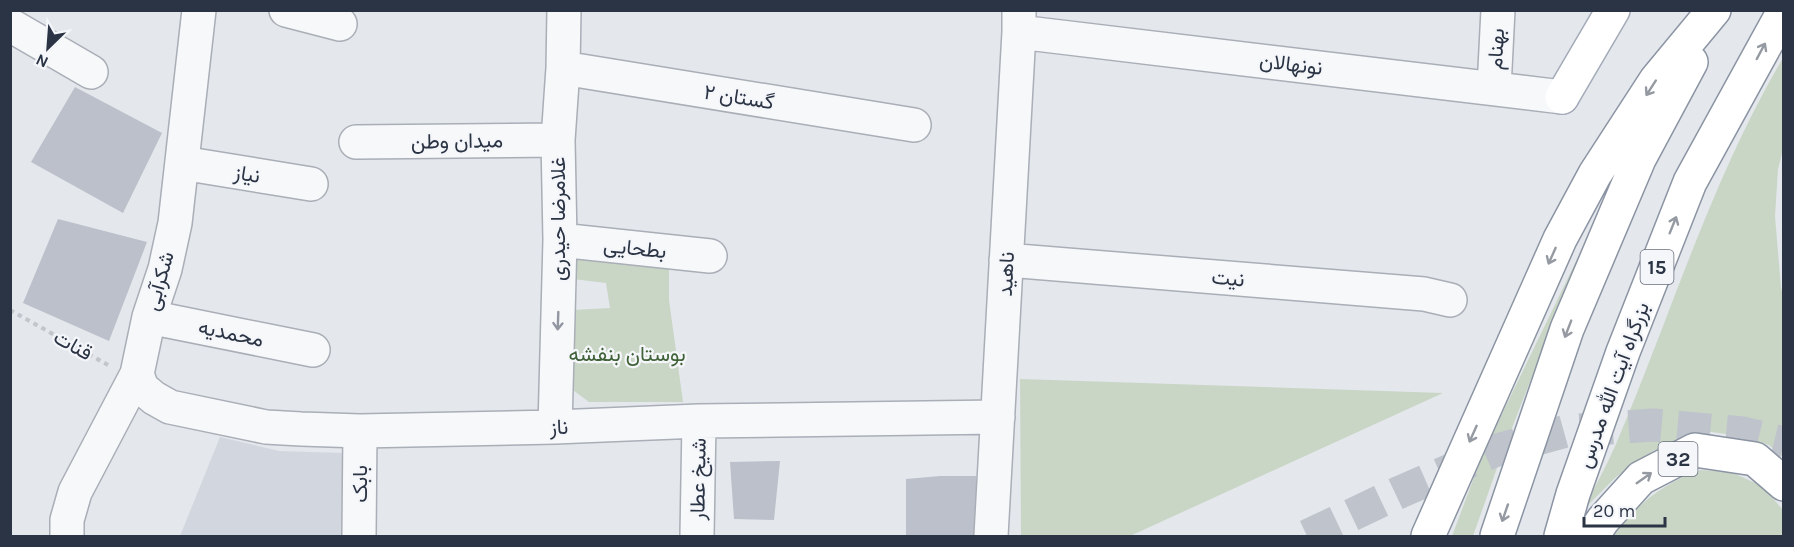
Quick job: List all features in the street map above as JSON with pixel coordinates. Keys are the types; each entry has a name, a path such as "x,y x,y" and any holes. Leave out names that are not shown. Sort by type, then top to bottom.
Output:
{"main road":[{"path":"1562,97 1613,10"},
{"path":"1428,537 1560,239 1595,174 1656,80 1714,10"},
{"path":"1497,537 1567,329 1639,159 1719,10"},
{"name":"بزرگراه آیت الله مدرس","path":"1561,537 1573,494 1623,352 1690,182 1784,11"},
{"name":"32","path":"1592,537 1603,519 1641,478 1695,450 1755,459 1784,484"}],"street":[{"name":"شکرآبی","path":"66,537 67,520 75,492 137,374 149,316 165,269 175,223 200,10"},
{"path":"286,10 340,24"},
{"name":"غلامرضا حیدری","path":"555,427 560,240 558,140 564,10"},
{"name":"بهنام","path":"1494,88 1498,10"},
{"name":"نونهالان","path":"1019,21 1562,97"},
{"name":"ناهید","path":"991,537 1019,21"},
{"path":"10,25 91,72"},
{"name":"گستان ۲","path":"563,68 914,125"},
{"name":"میدان وطن","path":"356,142 558,140"},
{"name":"نیاز","path":"182,163 312,184"},
{"name":"بطحایی","path":"560,240 710,256"},
{"name":"نیت","path":"1006,260 1424,294 1450,300"},
{"name":"محمدیه","path":"149,316 313,350"},
{"name":"ناز","path":"137,374 142,388 170,407 266,427 360,431 699,421 998,417"},
{"name":"شیخ عطار","path":"697,537 699,421"},
{"name":"بابک","path":"359,537 360,431"}],"path":[{"name":"قنات","path":"10,310 111,367 137,374"}],"shaded area":[{"path":"220,437 279,451 344,453 342,536 180,536"}],"green space":[{"path":"1783,58 1784,145 1778,169 1775,216 1781,288 1784,298 1783,457 1769,445 1740,436 1705,431 1653,451 1616,477 1583,510 1616,444 1693,248 1734,152"},
{"path":"1581,251 1503,451 1473,536 1452,536 1484,451"},
{"name":"بوستان بنفشه","path":"577,255 669,259 669,300 683,402 589,402 565,384 573,310 610,308 606,283 573,279"},
{"path":"1020,379 1443,393 1130,536 1021,536"},
{"path":"1701,470 1731,472 1762,486 1783,510 1783,536 1614,536 1631,514 1652,496 1675,481"}],"building":[{"path":"75,87 162,133 123,213 31,162"},
{"path":"58,219 147,242 109,341 23,303"},
{"path":"780,461 774,520 734,519 730,462"},
{"path":"976,476 976,536 906,536 906,479"}],"tunnel":[{"path":"1307,536 1494,451 1566,431 1653,425 1743,433 1784,443"}]}
